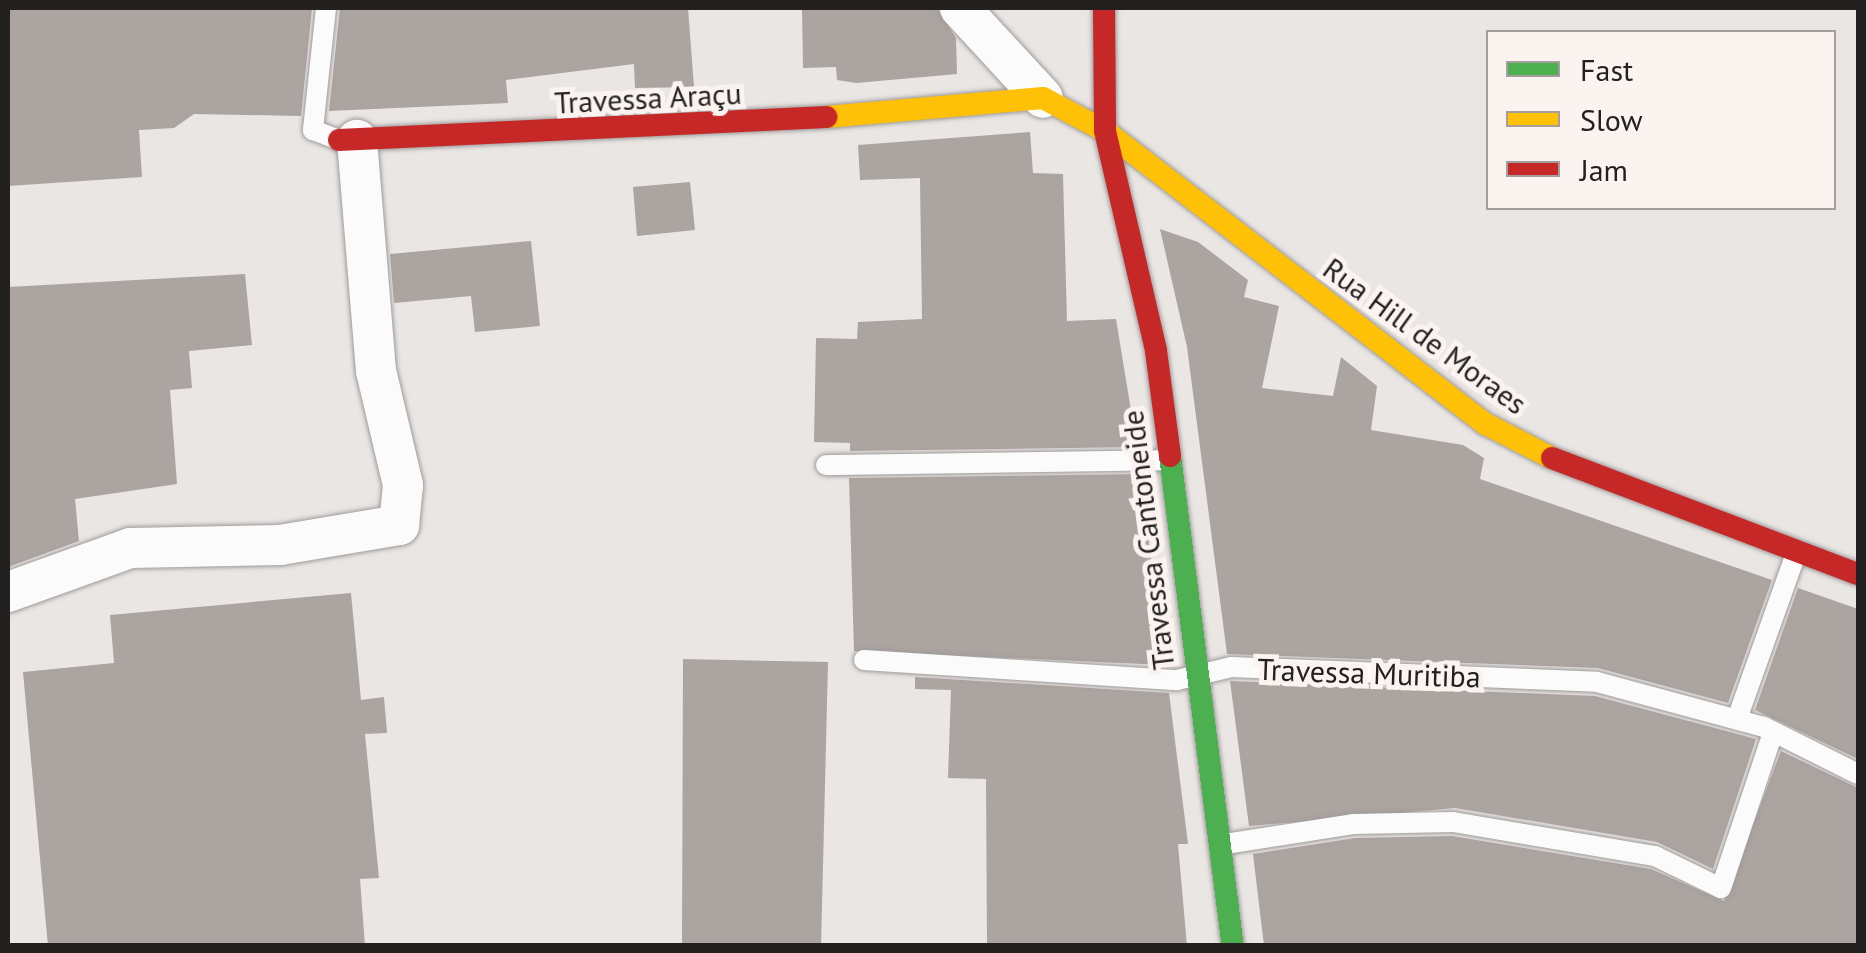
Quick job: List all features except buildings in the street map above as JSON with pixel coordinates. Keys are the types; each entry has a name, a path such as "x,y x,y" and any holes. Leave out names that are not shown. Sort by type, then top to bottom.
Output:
{"street":[{"path":"960,8 1043,98 1105,132 1104,8"},
{"name":"Travessa Araçu","path":"348,140 706,128 1043,98"},
{"name":"Travessa Cantoneide","path":"1105,132 1156,351 1194,678 1225,844 1233,946"},
{"name":"Rua Hill de Moraes","path":"1105,132 1486,424 1858,574"},
{"path":"8,592 130,548 280,546 399,526 403,484 376,371 348,140"}],"lane":[{"path":"326,8 312,130 348,140"},
{"path":"826,464 1170,460"},
{"path":"1737,719 1797,552"},
{"name":"Travessa Muritiba","path":"864,660 1194,678 1231,667 1598,682 1737,719 1858,774"},
{"path":"1225,844 1354,824 1453,822 1655,856 1721,888 1774,733"}],"traffic: fast":[{"path":"1170,456 1233,946"}],"traffic: slow":[{"path":"826,117 1043,98 1105,131 1486,424 1552,458"}],"traffic: jam":[{"path":"1104,8 1105,131 1156,351 1170,456"},
{"path":"339,140 826,117"},
{"path":"1552,458 1858,574"}]}
